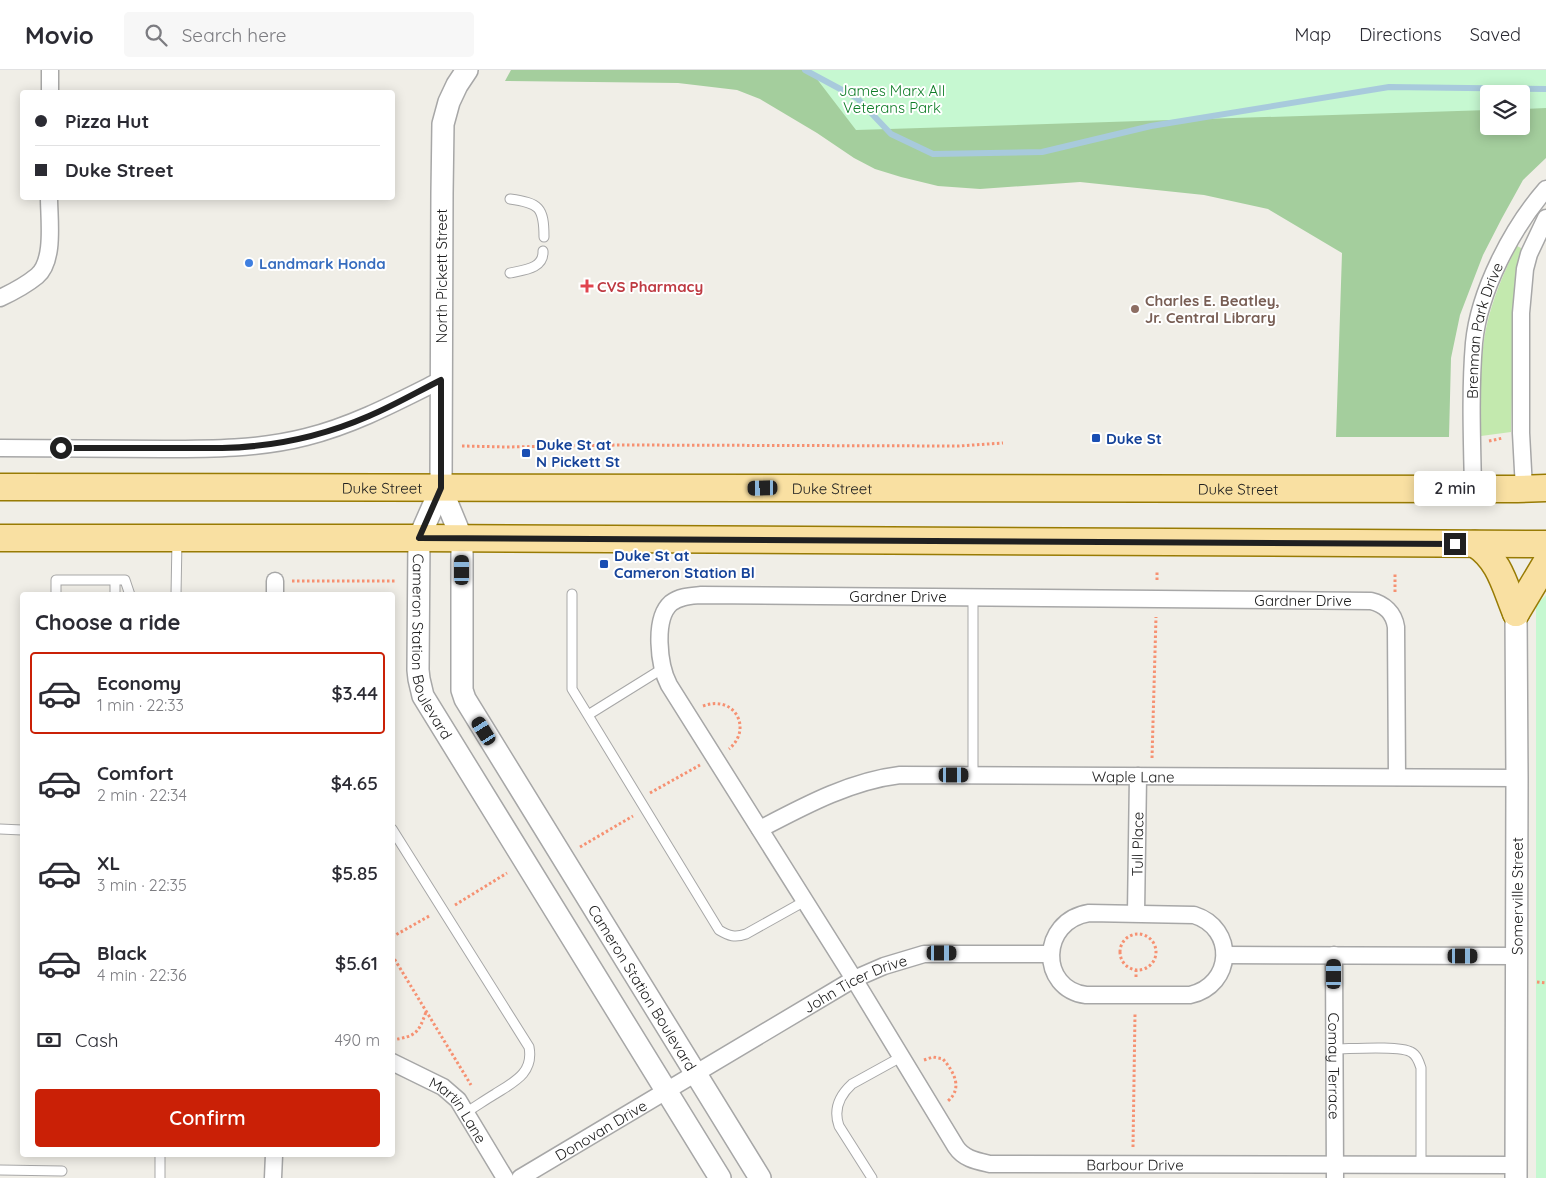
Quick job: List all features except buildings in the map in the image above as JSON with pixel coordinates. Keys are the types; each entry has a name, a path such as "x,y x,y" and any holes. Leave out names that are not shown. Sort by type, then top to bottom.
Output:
{"main road":[{"name":"Duke Street","path":"0,487 1535,488"},
{"path":"0,538 177,537 1546,544"},
{"path":"1475,544 1488,553 1496,564 1516,613"},
{"path":"1516,613 1546,563"}],"street":[{"path":"50,70 50,90"},
{"name":"North Pickett Street","path":"441,488 443,124 449,102 466,70"},
{"name":"Brenman Park Drive","path":"1473,488 1472,387 1474,341 1482,302 1494,271 1519,226 1546,189"},
{"path":"0,298 17,290 38,276 44,268 49,246 49,200"},
{"name":"Brenman Park Drive","path":"1535,488 1521,433 1521,313 1525,270 1529,254 1546,218"},
{"path":"0,448 204,449 241,448 270,444 306,438 369,416 441,380"},
{"name":"Cameron Station Boulevard","path":"441,488 419,538 418,670 420,687 430,708 525,862 680,1082 760,1178"},
{"name":"Cameron Station Boulevard","path":"441,488 462,539 461,679 464,699 562,857 680,1082 720,1178"},
{"name":"Gardner Drive","path":"854,979 669,685 662,669 660,651 661,621 666,608 673,601 683,597 701,595 1357,600 1370,602 1383,606 1391,613 1395,620 1397,777"},
{"name":"Somerville Street","path":"1516,613 1516,1172"},
{"name":"Waple Lane","path":"760,829 825,797 878,779 900,775 1517,778"},
{"name":"Tull Place","path":"1136,913 1145,776"},
{"path":"1089,913 1136,913 1194,914 1210,922 1224,946 1225,955 1223,966 1215,982 1199,993 1190,995 1086,995 1072,992 1065,987 1056,976 1050,954 1055,936 1060,928 1073,917 1089,913"},
{"name":"John Ticer Drive","path":"680,1082 854,979 884,966 924,954 1050,954"},
{"path":"1225,955 1517,956"},
{"name":"Comay Terrace","path":"1334,955 1335,1171"},
{"name":"Barbour Drive","path":"854,979 960,1153 977,1162 990,1164 1133,1164 1335,1171 1421,1165 1516,1172"},
{"name":"Martin Lane","path":"395,1063 442,1086 458,1100 505,1178"},
{"name":"Donovan Drive","path":"520,1178 680,1082"},
{"path":"273,1178 274,1157"}],"lane":[{"path":"510,199 528,202 539,209 543,217 544,237"},
{"path":"510,273 536,266 541,262 544,251"},
{"path":"176,592 177,537"},
{"path":"56,592 56,580 124,580 129,592"},
{"path":"115,580 115,592"},
{"path":"572,594 572,689 719,930 728,936 737,937 746,934 805,901"},
{"path":"973,597 973,775"},
{"path":"588,715 662,669"},
{"path":"0,830 20,830"},
{"path":"395,834 529,1047 531,1057 523,1074 515,1082 465,1113"},
{"path":"1335,1049 1399,1048 1416,1056 1421,1068 1421,1165"},
{"path":"872,1178 839,1126 837,1119 838,1104 852,1084 904,1062"},
{"path":"160,1157 160,1178"},
{"path":"0,1170 62,1171"}],"path":[{"path":"1487,442 1510,436"},
{"path":"441,447 619,445 959,446 1003,443"},
{"path":"1145,776 1157,571"},
{"path":"275,588 396,581"},
{"path":"562,857 645,809"},
{"path":"395,935 525,862"},
{"path":"1137,933 1150,937 1157,949 1156,958 1151,965 1146,969 1136,970 1125,965 1121,958 1120,950 1122,942 1128,936 1137,933"},
{"path":"395,960 482,1102"},
{"path":"1133,1164 1136,970"},
{"path":"395,1040 408,1038 420,1030 426,1011"},
{"path":"904,1062 933,1057 943,1059 949,1066 955,1078 956,1090 952,1097 934,1111"}],"green space":[{"path":"511,70 1546,70 1546,158 1523,180 1502,218 1483,255 1460,315 1451,358 1449,437 1336,437 1342,253 1268,209 1204,195 1080,182 980,189 938,186 875,169 854,158 817,133 760,99 737,90 678,83 505,81"},
{"name":"James Marx All Veterans Park","path":"810,70 1546,70 1546,108 1530,109 1530,85 1480,85 1480,110 856,130"},
{"path":"1517,246 1523,249 1515,279 1511,432 1481,436 1481,364 1486,328 1497,292"},
{"path":"1546,595 1546,1178 1536,1178 1536,605"}],"waterway":[{"path":"805,70 857,98 891,134 933,154 1042,152 1151,126 1389,87 1546,89"}],"place":[{"name":"Landmark Honda","path":"249,263"},
{"name":"CVS Pharmacy","path":"587,286"},
{"name":"Charles E. Beatley, Jr. Central Library","path":"1135,309"},
{"name":"Duke St","path":"1096,438"},
{"name":"Duke St at N Pickett St","path":"526,453"},
{"name":"Duke St at Cameron Station Bl","path":"604,564"}],"route":[{"path":"61,448 241,448 306,438 369,416 441,380 441,488 419,538 1455,544"}]}
